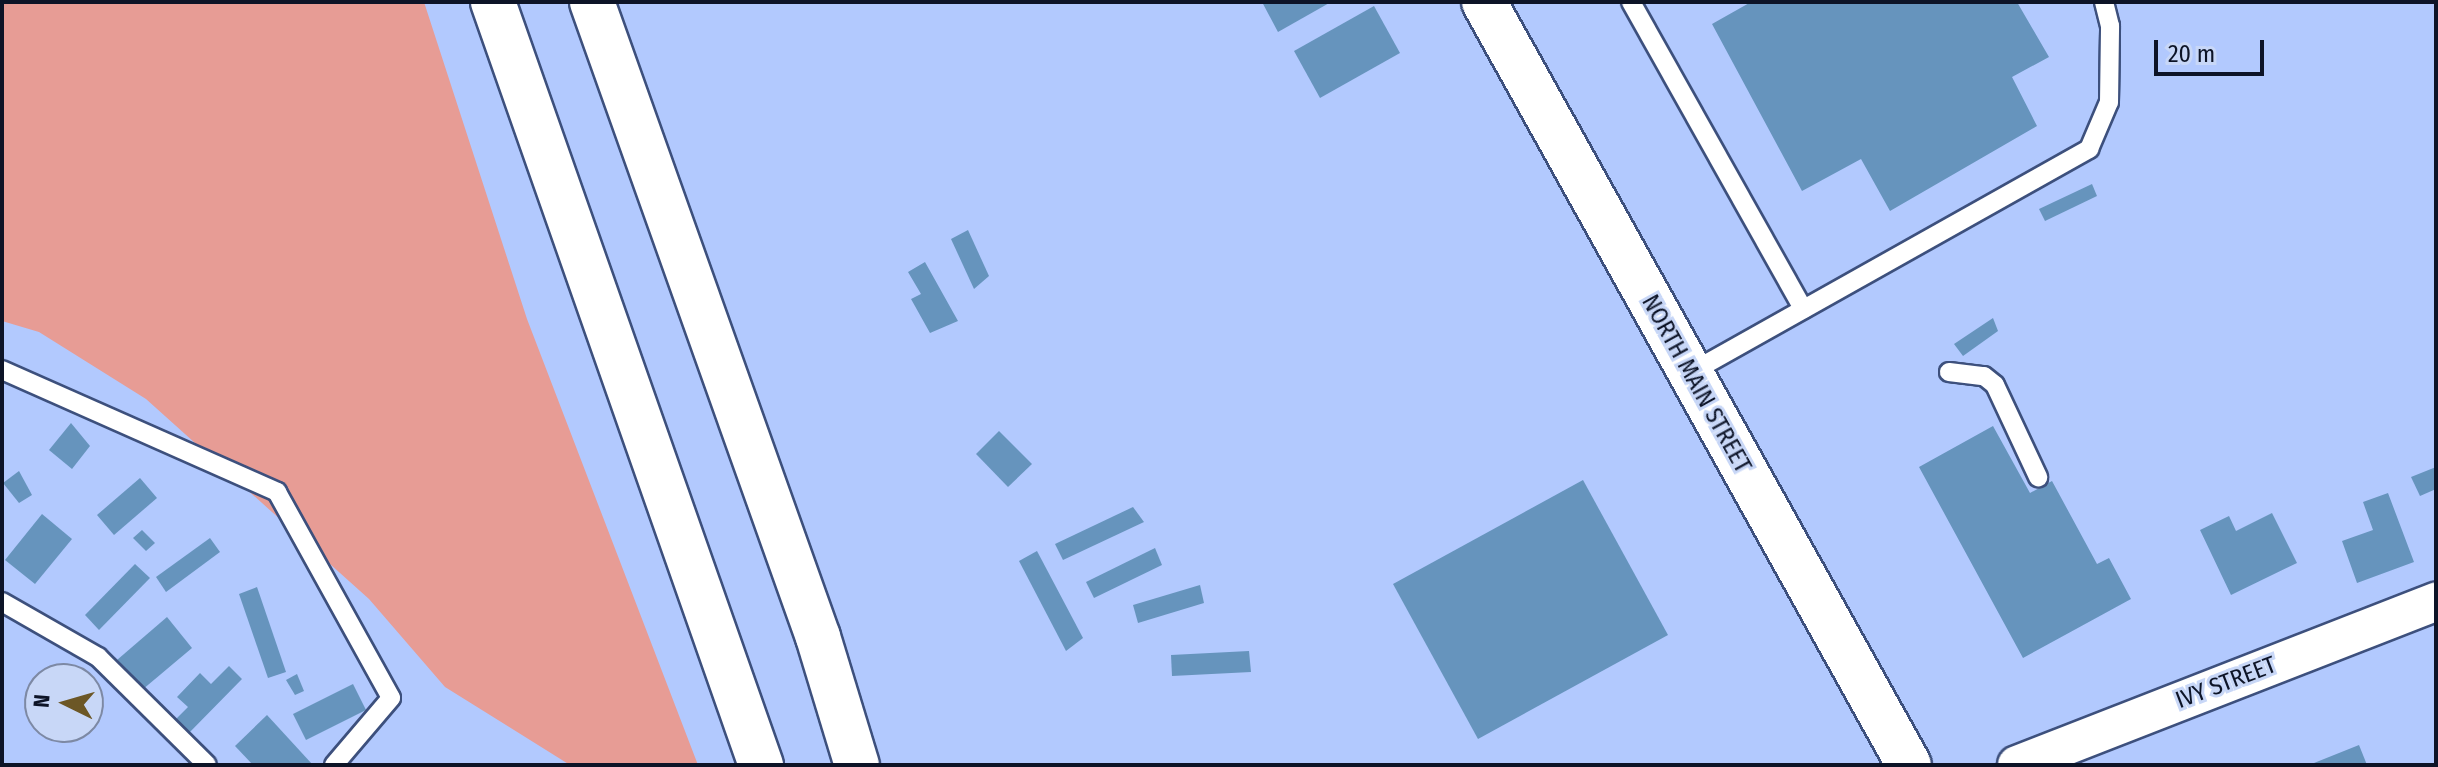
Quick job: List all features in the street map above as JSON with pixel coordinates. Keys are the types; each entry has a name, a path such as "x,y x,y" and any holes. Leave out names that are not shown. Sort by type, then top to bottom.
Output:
{"main road":[{"path":"493,2 761,765"},
{"path":"592,2 818,637 857,765"},
{"name":"NORTH MAIN STREET","path":"1484,2 1909,765"}],"street":[{"name":"IVY STREET","path":"2017,765 2436,602"}],"lane":[{"path":"1631,2 1803,309"},
{"path":"1690,373 2089,149 2109,102 2110,26 2104,2"},
{"path":"2,370 277,492 391,698 334,765"},
{"path":"1949,372 1984,376 1995,385 2038,477"},
{"path":"2,602 98,657 207,765"}],"shaded area":[{"path":"2,2 424,2 527,319 698,765 570,765 445,687 369,599 146,399 39,332 2,321"}],"building":[{"path":"1262,2 1331,2 1278,32"},
{"path":"1751,2 2017,2 2049,57 2012,77 2037,126 1890,211 1861,159 1802,191 1712,24"},
{"path":"1374,6 1400,53 1320,98 1294,51"},
{"path":"2092,184 2097,196 2045,221 2039,209"},
{"path":"968,230 989,276 974,289 951,239"},
{"path":"925,262 958,321 930,333 911,299 921,294 908,272"},
{"path":"1993,318 1998,331 1963,356 1954,344"},
{"path":"71,423 90,446 72,469 49,450"},
{"path":"1993,426 2030,493 2052,481 2097,564 2109,558 2131,599 2023,658 1919,467"},
{"path":"999,431 1032,464 1008,487 976,454"},
{"path":"2436,467 2436,489 2420,496 2411,477"},
{"path":"19,471 32,495 19,503 3,483"},
{"path":"140,478 157,498 114,535 97,515"},
{"path":"1583,480 1668,635 1478,739 1393,584"},
{"path":"2388,493 2414,562 2357,583 2342,541 2373,530 2363,502"},
{"path":"1133,507 1144,522 1063,560 1055,544"},
{"path":"2272,513 2297,563 2231,595 2200,530 2229,516 2236,531"},
{"path":"42,514 72,539 35,584 5,560"},
{"path":"142,530 155,543 146,551 133,538"},
{"path":"210,538 220,552 166,592 156,577"},
{"path":"1155,548 1162,565 1094,598 1086,582"},
{"path":"1037,551 1083,638 1066,651 1019,561"},
{"path":"135,564 150,578 99,630 85,615"},
{"path":"1200,585 1204,603 1138,623 1133,605"},
{"path":"257,587 286,672 268,678 239,594"},
{"path":"167,617 192,648 142,690 117,660"},
{"path":"1249,651 1251,672 1172,676 1171,655"},
{"path":"229,666 242,679 187,735 173,722 188,707 177,697 200,673 211,684"},
{"path":"297,674 304,691 295,695 286,680"},
{"path":"353,684 366,710 306,740 293,714"},
{"path":"267,715 312,764 253,765 235,746"},
{"path":"2359,745 2367,765 2309,765"}]}
